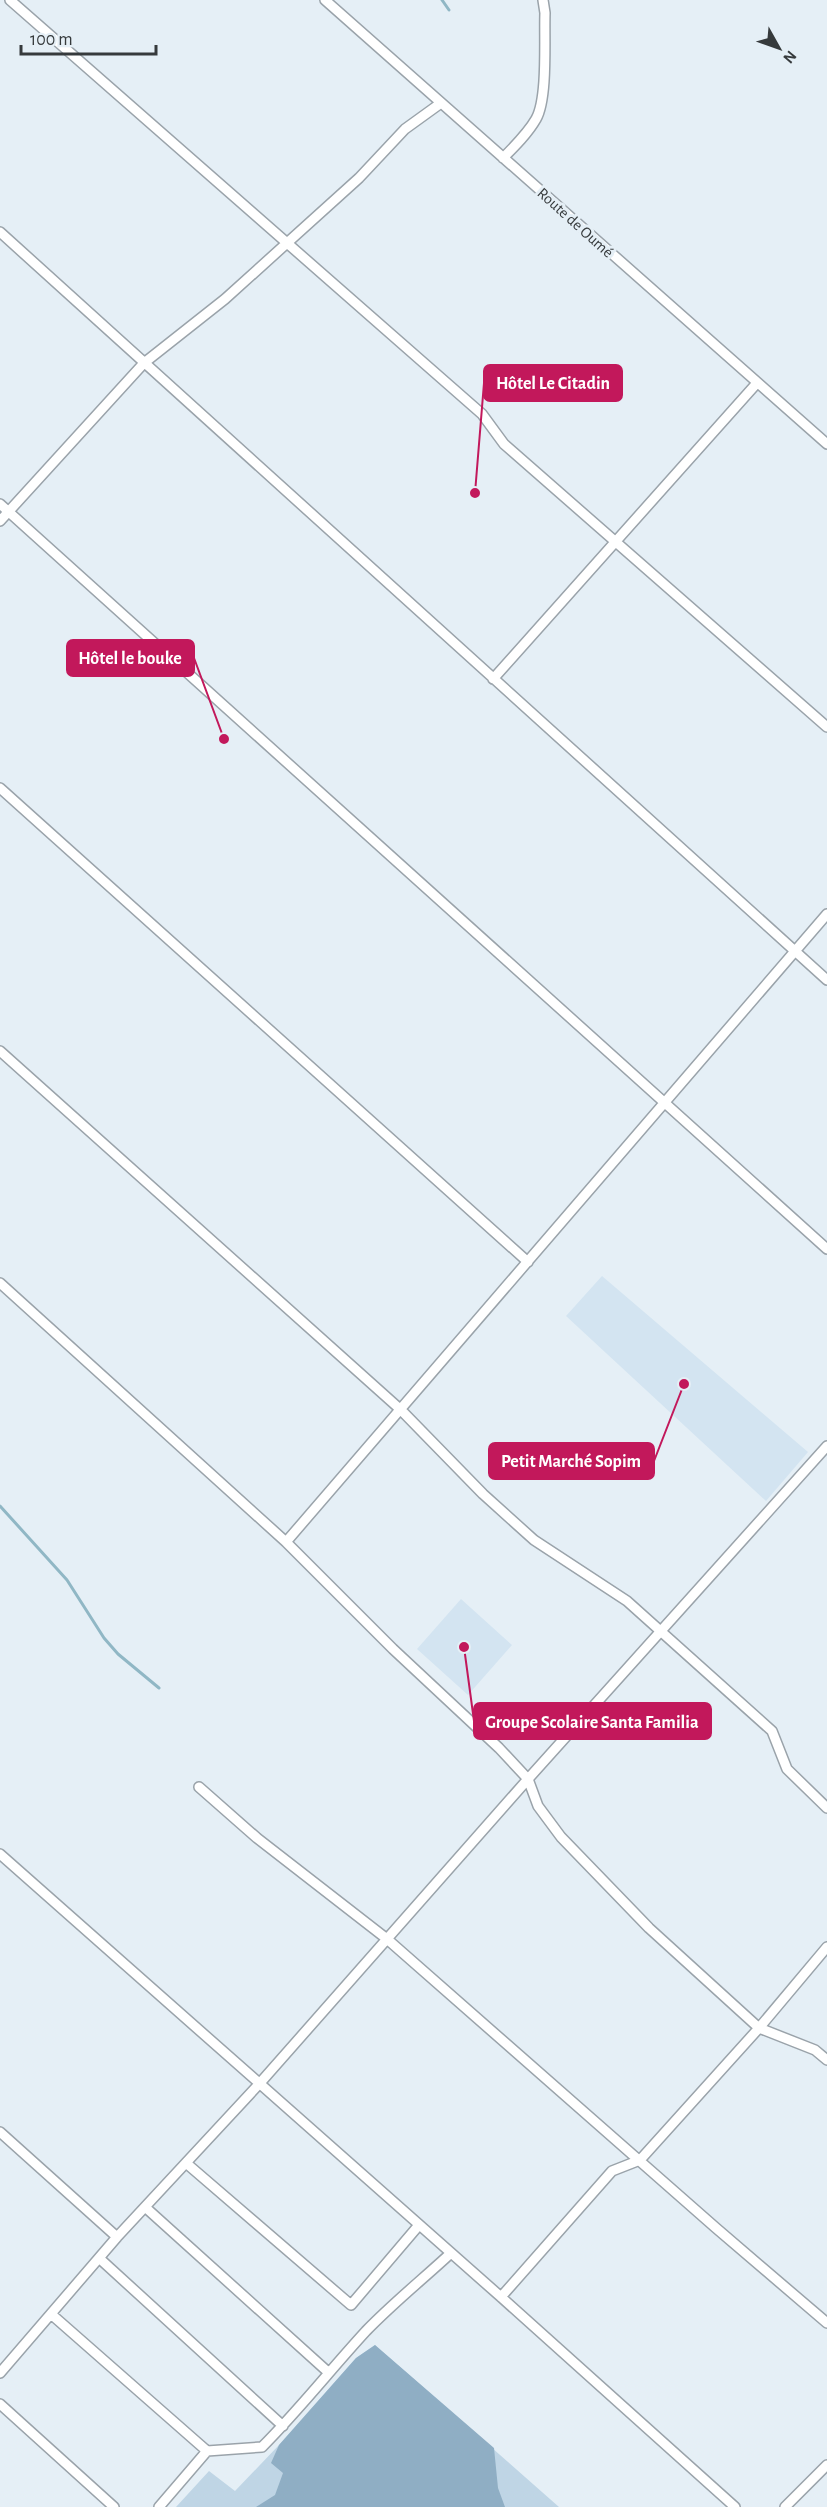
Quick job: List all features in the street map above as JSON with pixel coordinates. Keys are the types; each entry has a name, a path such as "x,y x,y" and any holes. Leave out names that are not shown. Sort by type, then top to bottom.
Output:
{"street":[{"path":"10,0 482,414 504,444 827,727"},
{"name":"Route de Oumé","path":"325,0 827,444"},
{"path":"503,158 537,117 542,95 545,13 543,0"},
{"path":"545,13 550,0"},
{"path":"0,521 144,363 225,299 288,244 359,178 405,129 441,103"},
{"path":"0,232 827,980"},
{"path":"493,678 758,383"},
{"path":"0,504 827,1249"},
{"path":"0,788 528,1262"},
{"path":"286,1542 827,914"},
{"path":"0,1051 400,1410 483,1494 534,1540 627,1601 772,1731 787,1769 827,1808"},
{"path":"0,1282 286,1542 393,1649 499,1748 528,1779 538,1806 561,1837 649,1928 759,2028 815,2050 827,2060"},
{"path":"0,2373 117,2236 260,2083 528,1779 827,1446"},
{"path":"199,1787 258,1838 387,1939 827,2323"},
{"path":"1,1858 501,2296 735,2507"},
{"path":"501,2296 612,2171 640,2160 759,2028 827,1947"},
{"path":"0,2132 117,2236"},
{"path":"186,2163 351,2305 419,2225"},
{"path":"145,2208 328,2372"},
{"path":"159,2507 207,2451 262,2447 369,2329 451,2253"},
{"path":"99,2258 283,2426"},
{"path":"51,2314 207,2451"},
{"path":"0,2404 114,2507"},
{"path":"785,2507 827,2465"}],"shaded area":[{"path":"602,1276 808,1452 766,1501 566,1316"},
{"path":"461,1599 512,1645 468,1695 417,1649"},
{"path":"375,2345 559,2507 176,2507 209,2471 235,2491 356,2358"},
{"path":"375,2345 494,2448 498,2488 505,2507 256,2507 275,2495 283,2473 271,2463 279,2445 356,2358"}],"waterway":[{"path":"442,0 449,10"},
{"path":"0,1506 67,1580 104,1638 118,1654 159,1688"}],"place":[{"name":"Hôtel Le Citadin","path":"475,493"},
{"name":"Hôtel le bouke","path":"224,739"},
{"name":"Petit Marché Sopim","path":"684,1384"},
{"name":"Groupe Scolaire Santa Familia","path":"464,1647"}]}
